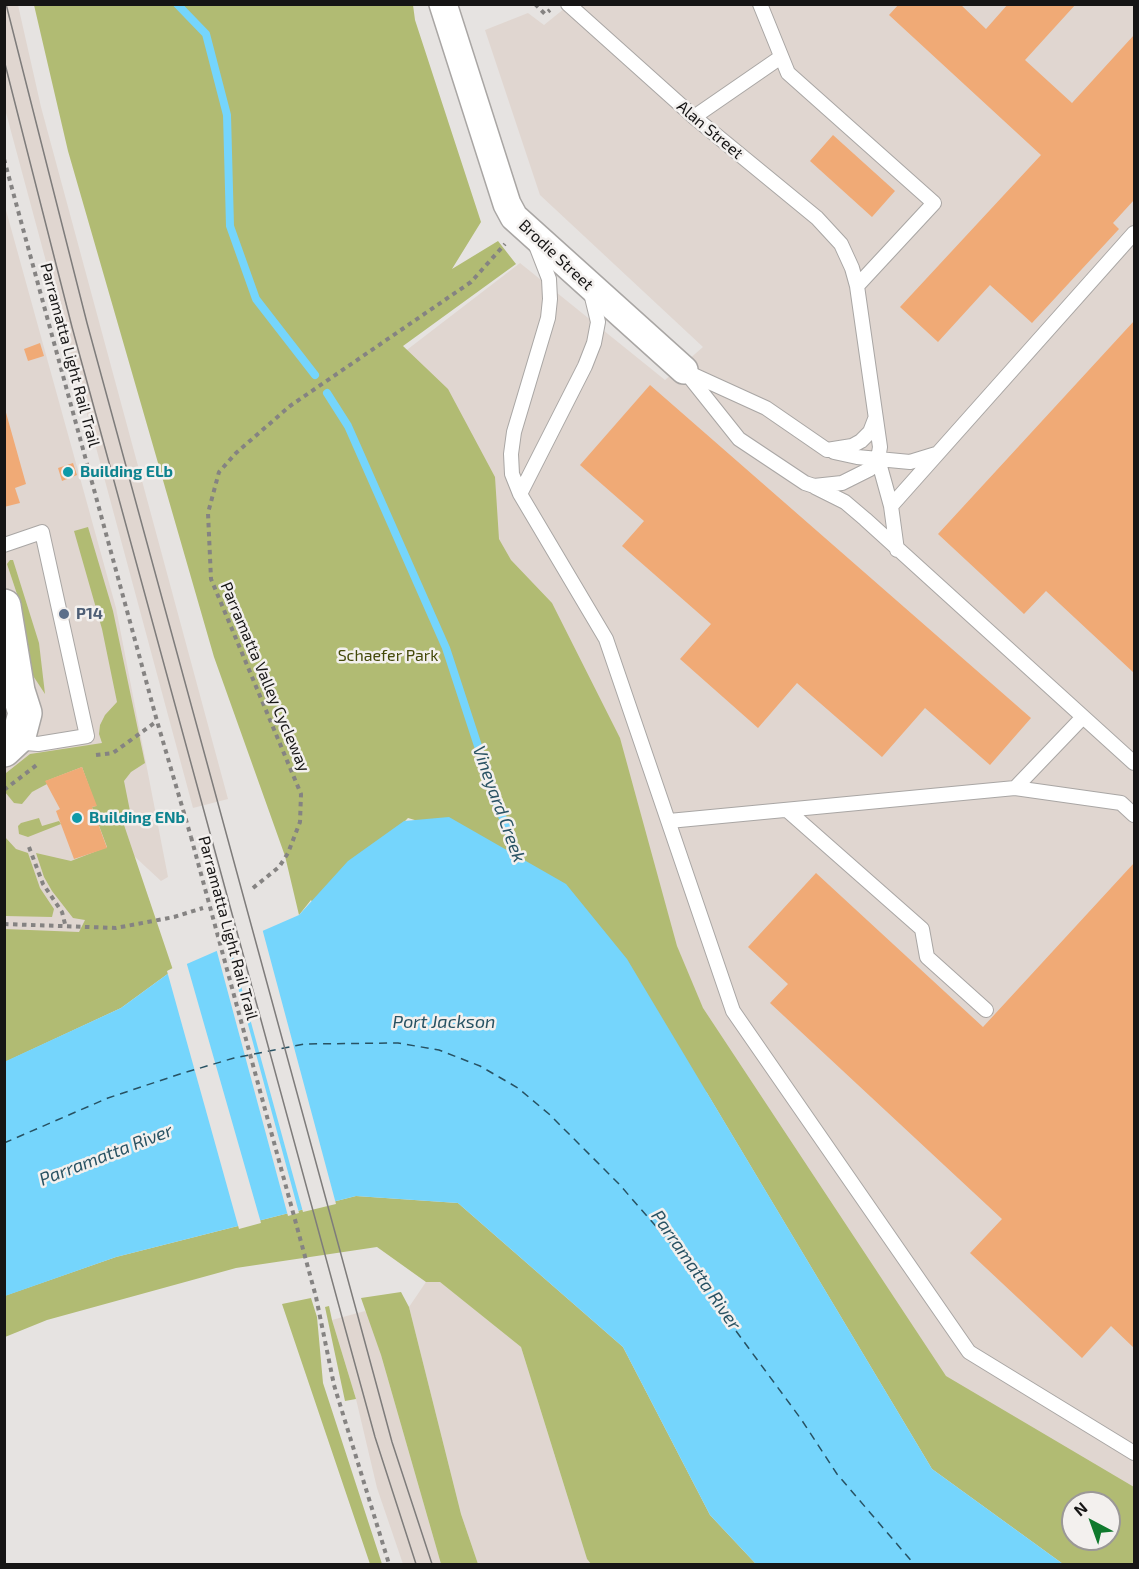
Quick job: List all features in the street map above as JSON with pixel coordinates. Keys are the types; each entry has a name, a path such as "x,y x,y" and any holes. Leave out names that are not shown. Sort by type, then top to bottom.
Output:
{"street":[{"name":"Brodie Street","path":"443,4 516,233 589,286 684,370"},
{"path":"4,606 11,685 25,713 23,729 9,746"}],"lane":[{"name":"Alan Street","path":"568,4 694,117 817,218 842,244 856,286 880,447 879,459 891,506 897,550"},
{"path":"760,4 788,73 934,203 856,286"},
{"path":"694,117 782,57"},
{"path":"516,233 543,260 549,279 550,299 548,318 514,432 512,464 520,494 606,639 734,1011 969,1352 1134,1453"},
{"path":"891,506 1134,233"},
{"path":"520,494 585,366 594,343 598,322 589,286"},
{"path":"684,370 766,408 826,450 910,462 936,454"},
{"path":"684,370 739,439 794,477 845,502 1134,763"},
{"path":"826,450 852,446 861,441 870,432 876,417"},
{"path":"814,486 828,486 857,478 879,459"},
{"path":"4,545 42,532 87,736 9,746"},
{"path":"1015,788 1083,717"},
{"path":"669,821 1015,788 1121,803 1134,815"},
{"path":"787,810 922,929 927,957 986,1010"}],"path":[{"path":"535,4 545,14"},
{"name":"Parramatta Light Rail Trail","path":"4,159 7,179 191,837 316,1297 334,1385 389,1564"},
{"name":"Parramatta Valley Cycleway","path":"253,888 279,867 288,853 300,822 301,794 211,579 207,513 219,472 236,453 290,406 471,282 516,233"},
{"path":"29,847 43,884 62,912 65,925"},
{"path":"4,924 124,927 203,908"}],"shaded area":[{"path":"570,4 1134,5 1134,1495 945,1379 729,1073 395,359 520,263 665,380 703,347 540,195 485,30 528,13 544,25"},
{"path":"4,5 18,5 41,107 228,799 193,808 5,109"},
{"path":"4,203 116,608 168,877 161,881 134,856 80,932 5,984"},
{"path":"426,1282 440,1282 521,1347 587,1559 591,1564 478,1564 461,1514 409,1307"},
{"path":"365,1311 369,1316 381,1355 441,1564 403,1564 377,1488 356,1399 332,1320"}],"green space":[{"name":"Schaefer Park","path":"34,5 413,5 415,20 481,222 452,269 498,241 516,264 403,346 448,389 495,477 499,539 511,560 552,603 620,738 677,946 703,1008 946,1376 1134,1487 1134,1564 1063,1564 932,1469 707,1093 492,843 408,818 317,910 311,900 299,915 285,856 214,657 68,151"},
{"path":"88,527 113,611 145,763 131,772 124,781 131,816 123,822 173,970 121,1008 5,1062 5,929 79,932 85,920 73,918 52,891 44,877 36,853 71,861 107,847 92,807 96,806 82,767 46,781 47,784 32,792 22,804 14,803 5,792 6,773 30,754 102,743 99,734 100,725 105,715 117,702 102,629 74,531"},
{"path":"13,560 39,643 45,694 26,665 20,603 7,564"},
{"path":"39,818 42,826 59,821 61,824 28,837 19,834 18,826 21,823"},
{"path":"5,837 16,849 28,853 40,888 54,909 52,917 5,916"},
{"path":"356,1196 458,1203 623,1347 710,1515 756,1564 591,1564 587,1559 521,1347 440,1282 426,1282 377,1247 236,1268 47,1320 5,1337 4,1296 116,1257"},
{"path":"401,1292 409,1307 461,1514 478,1564 441,1564 381,1355 361,1298"},
{"path":"311,1298 317,1317 323,1383 382,1564 370,1564 282,1304"},
{"path":"329,1306 356,1399 345,1401 325,1307"}],"water":[{"name":"Port Jackson","path":"449,817 566,884 627,959 932,1469 1063,1564 756,1564 710,1515 623,1347 458,1203 356,1196 116,1257 5,1296 4,1062 121,1008 173,970 299,915 348,861 404,821"}],"pier":[{"path":"262,928 336,1204 303,1212 229,942"},
{"path":"226,943 299,1213 288,1216 216,948"},
{"path":"186,961 261,1223 239,1229 167,971"}],"building":[{"path":"899,4 960,4 986,29 1008,4 1076,4 1025,60 1072,103 1134,35 1134,200 1113,223 1119,229 1032,323 990,285 938,342 900,307 1041,155 889,15"},
{"path":"833,135 895,191 872,217 810,161"},
{"path":"1134,321 1134,673 1046,591 1024,614 938,534"},
{"path":"40,343 44,356 28,361 24,349"},
{"path":"650,385 1031,718 990,765 925,708 882,757 797,683 758,728 680,659 711,624 622,546 644,521 580,465"},
{"path":"5,409 26,484 15,488 20,503 4,507"},
{"name":"Building ELb","path":"73,463 77,475 62,481 58,468"},
{"name":"Building ENb","path":"82,767 97,806 92,807 107,848 74,859 56,811 60,809 45,781"},
{"path":"1134,863 1134,1348 1111,1326 1082,1358 970,1253 1002,1219 770,1003 788,984 748,947 816,873 983,1027"}],"waterway":[{"name":"Vineyard Creek","path":"177,4 206,34 227,115 230,226 256,299 315,375"},
{"name":"Vineyard Creek","path":"327,393 348,426 446,648 496,801 522,866"}],"ferry route":[{"path":"4,1143 108,1098 180,1074 234,1058 304,1044 398,1043 439,1050 480,1066 518,1088 549,1114 619,1184 674,1247 801,1419 837,1474 914,1564"}],"tram line":[{"path":"6,4 87,323 392,1442 432,1564"},
{"path":"4,60 72,327 342,1317 375,1437 416,1564"}],"place":[{"name":"Building ELb","path":"68,472"},
{"name":"P14","path":"64,614"},
{"name":"Building ENb","path":"77,818"}],"water label":[{"name":"Parramatta River","path":"106,1155"},
{"name":"Parramatta River","path":"696,1270"}]}
